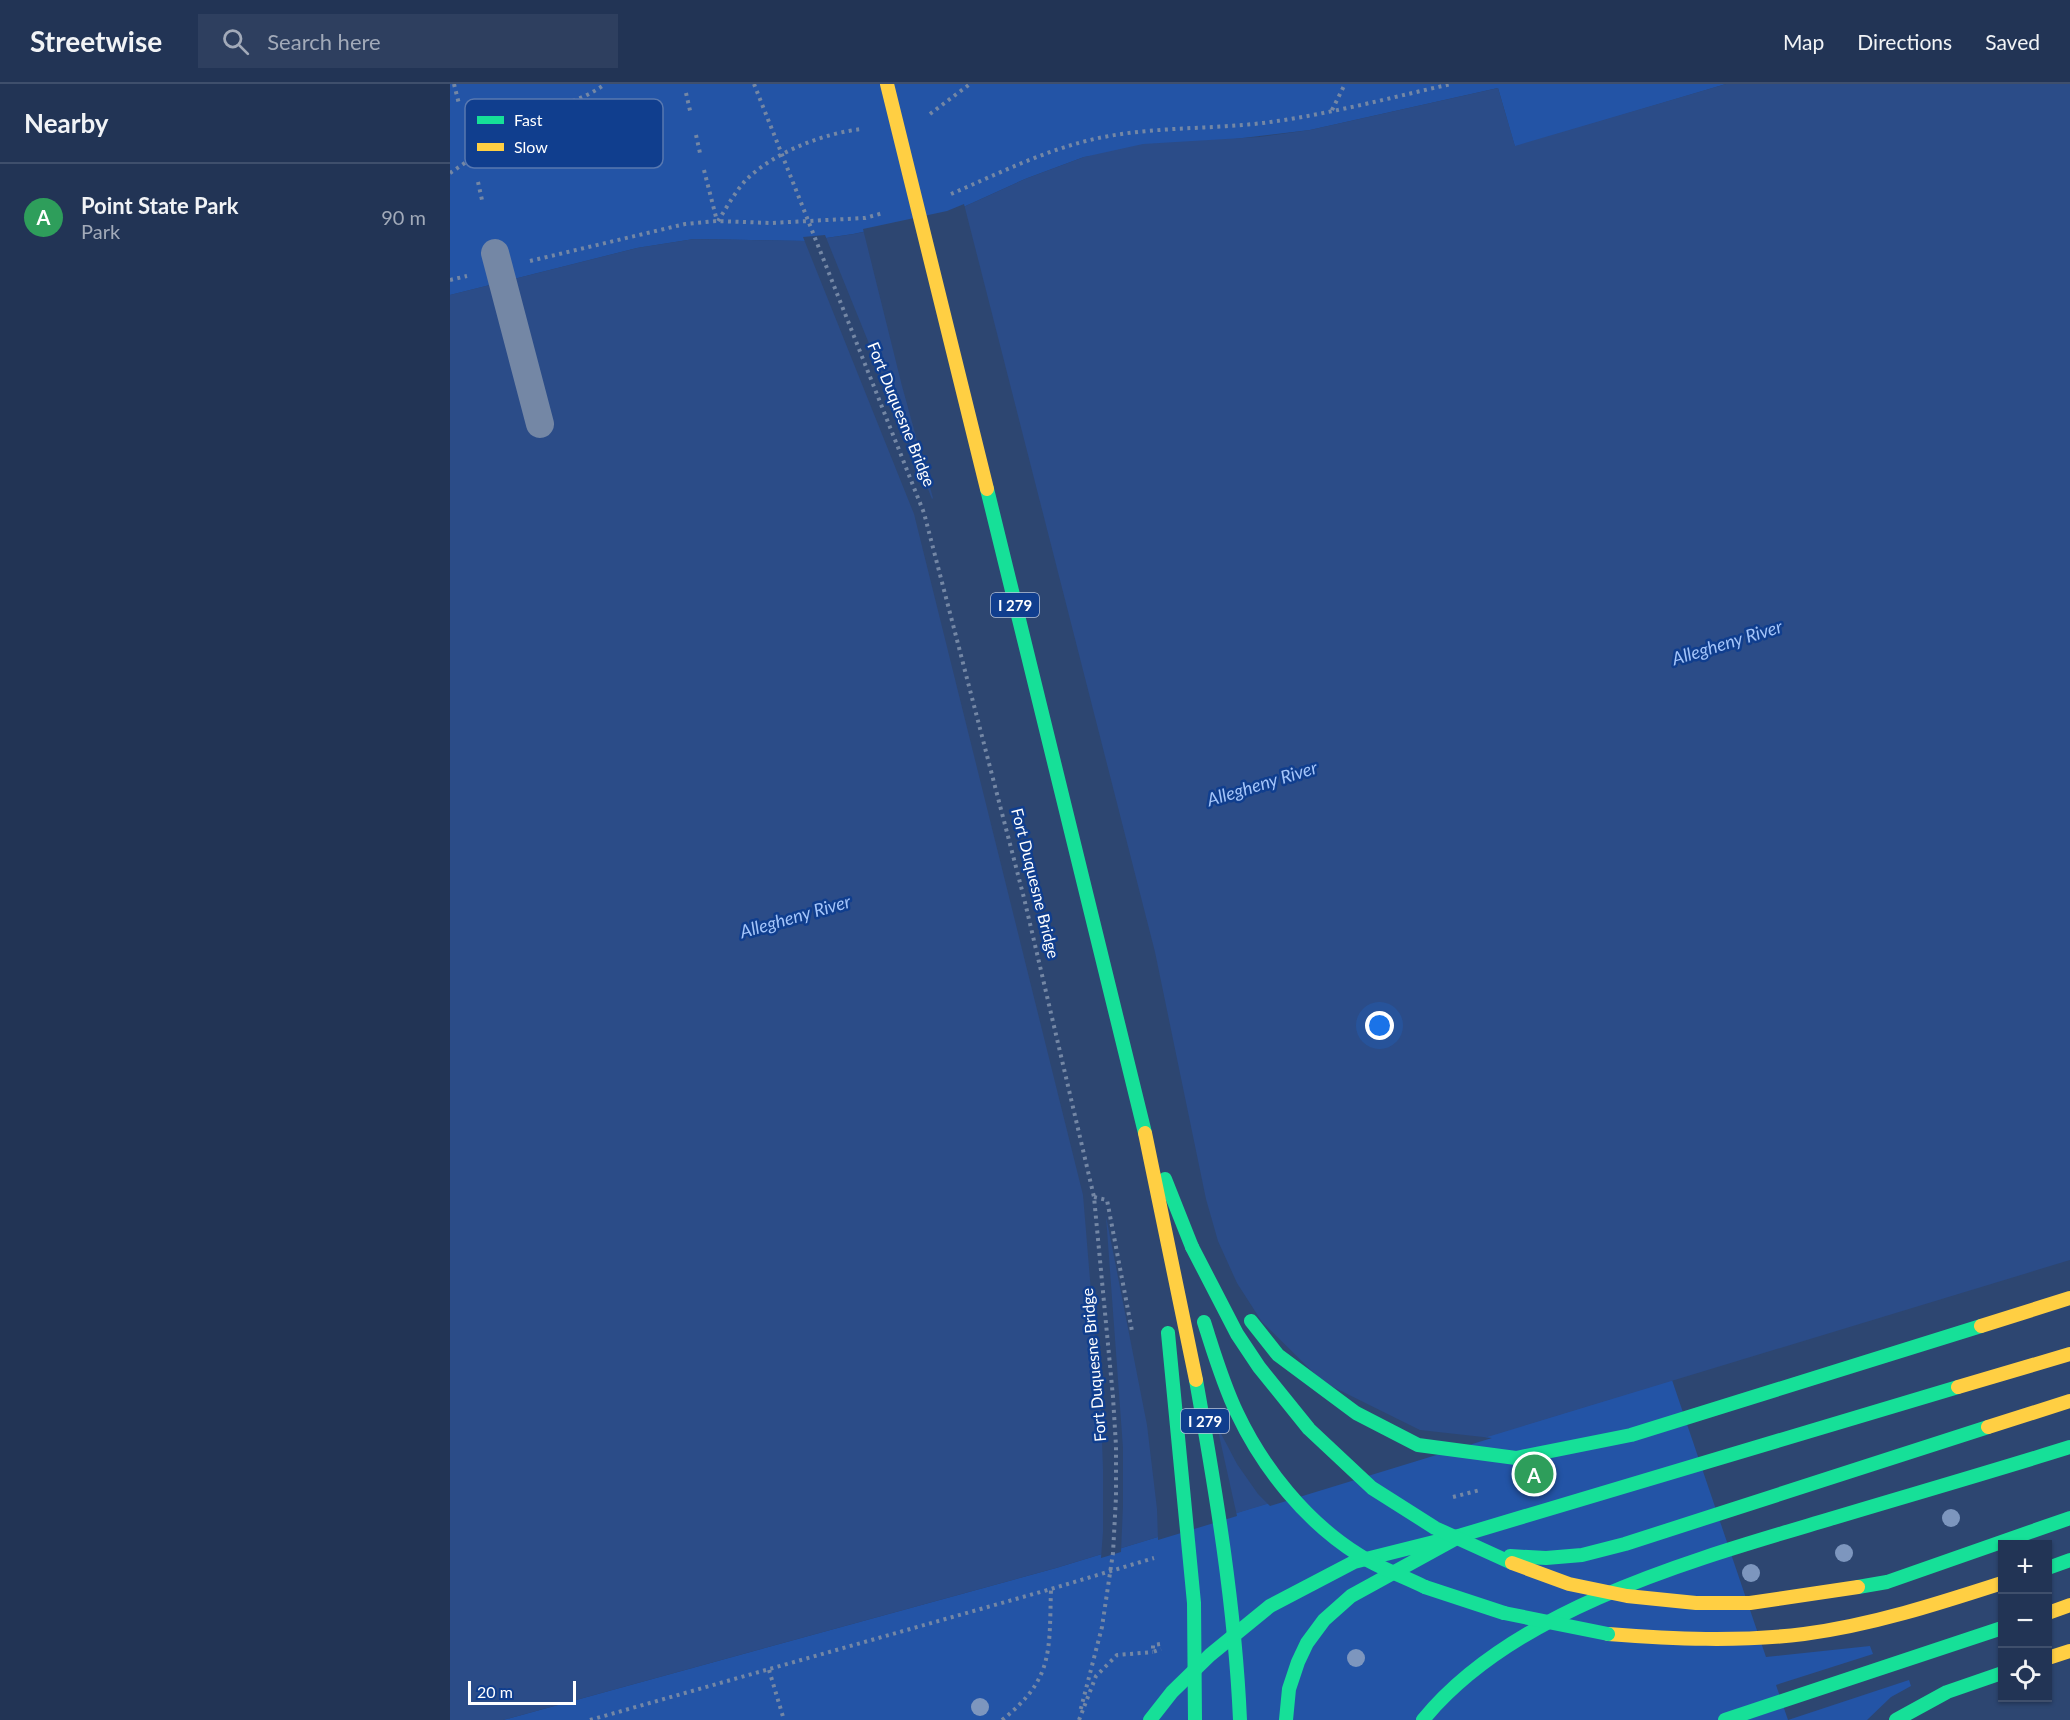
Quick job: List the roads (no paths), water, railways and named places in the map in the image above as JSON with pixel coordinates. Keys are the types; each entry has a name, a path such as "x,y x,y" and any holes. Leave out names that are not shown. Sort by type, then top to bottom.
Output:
{"main road":[{"name":"I 279","path":"887,84 1143,1126 1177,1276 1206,1427 1230,1597 1240,1720"},
{"name":"I 279","path":"1143,1126 1162,1281"},
{"path":"1143,1126 1192,1247 1237,1334 1259,1367 1309,1429 1372,1488 1435,1528 1500,1560 1569,1584 1627,1596 1696,1603 1750,1603 1815,1595 1887,1582 2070,1518"},
{"path":"1143,1126 1173,1240 1192,1291"},
{"path":"1192,1247 1278,1355 1356,1413 1418,1445 1516,1458 1631,1436 2070,1298"},
{"name":"I 279","path":"1166,1314 1194,1603 1195,1720"},
{"path":"1230,1359 1202,1317 1236,1412 1254,1448 1277,1479 1330,1534 1359,1555 1425,1587 1504,1613 1608,1634 1667,1639 1737,1639 1804,1634 1869,1622 1931,1607 1998,1584"},
{"path":"1150,1720 1172,1692 1209,1655 1270,1606 1354,1562 1462,1535 2070,1354"},
{"path":"1357,1494 1381,1510 1421,1530 1462,1545 1510,1556 1546,1558 1582,1555 1626,1544 2070,1401"},
{"path":"1423,1720 1468,1674 1524,1635 1581,1606 1725,1551 2070,1447"},
{"path":"1286,1720 1289,1689 1298,1662 1307,1643 1324,1620 1351,1596 1462,1535"},
{"path":"2052,1567 2070,1560"},
{"path":"2052,1611 2070,1605"},
{"path":"1725,1720 1998,1629"},
{"path":"2052,1657 2070,1651"},
{"path":"1896,1720 1947,1692 1998,1674"}],"street":[{"path":"495,253 540,424"}],"water":[{"name":"Allegheny River","path":"1726,84 2070,84 2070,1260 1056,1568 503,1720 450,1720 450,295 637,248 694,239 806,241 854,234 948,214 1025,179 1084,157 1143,144 1259,137 1310,130 1498,88 1515,146"}],"place":[{"name":"Point State Park","path":"1534,1474"}]}
